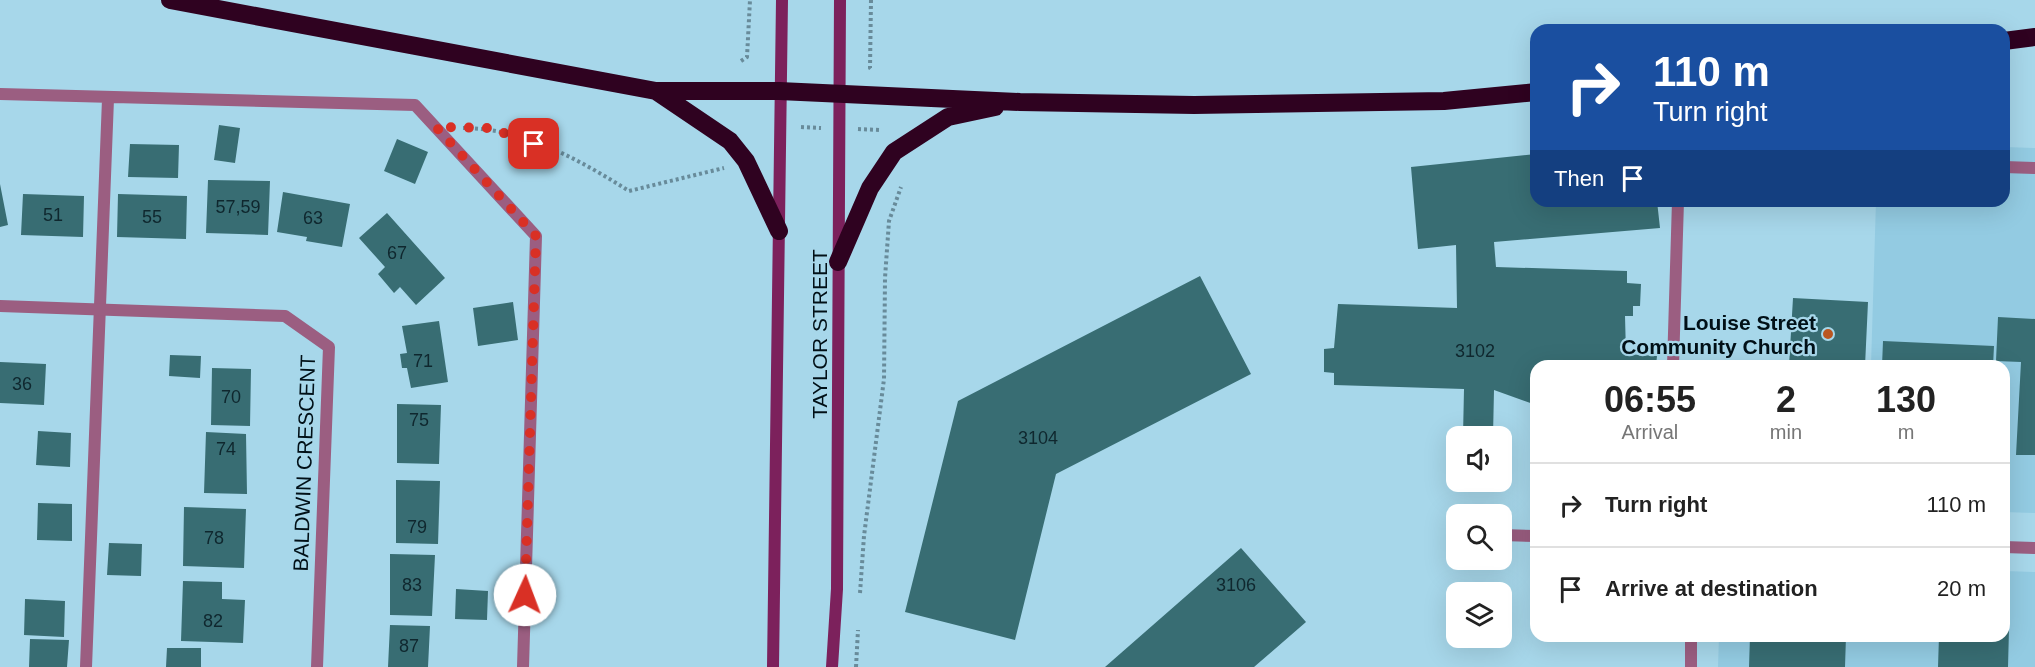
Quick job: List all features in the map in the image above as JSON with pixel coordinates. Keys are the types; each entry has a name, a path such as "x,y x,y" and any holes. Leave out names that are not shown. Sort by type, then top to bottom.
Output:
{"highway":[{"path":"170,0 657,91 779,91 1020,102 1194,105 1432,101 1530,93"},
{"path":"2010,40 2035,37"},
{"path":"657,91 730,141 746,161 779,231"},
{"path":"838,262 870,188 894,152 948,117 1020,102"}],"main road":[{"name":"TAYLOR STREET","path":"773,667 782,0"},
{"name":"TAYLOR STREET","path":"832,667 837,589 840,0"}],"street":[{"path":"0,94 108,99 415,105 536,236 523,667"},
{"path":"87,667 108,99"},
{"path":"2010,167 2035,168"},
{"path":"1673,360 1678,207"},
{"name":"BALDWIN CRESCENT","path":"0,306 285,316 329,347 317,667"},
{"path":"1512,535 1530,536"},
{"path":"2010,547 2035,548"},
{"path":"1691,642 1691,667"}],"path":[{"path":"741,61 747,57 750,0"},
{"path":"860,596 864,536 884,379 885,278 889,221 909,166 894,152 881,130 877,74 870,68 871,0"},
{"path":"436,127 490,128 578,160 629,191 726,167"},
{"path":"856,667 859,619"}],"shaded area":[{"path":"2010,147 2035,148 2035,513 2010,512 2010,360 1871,360 1876,207 2010,207"},
{"path":"2010,571 2035,572 2035,667 1718,667 1719,642 2010,642"}],"building":[{"path":"219,125 240,128 235,163 214,160"},
{"path":"397,139 428,152 415,184 384,171"},
{"path":"130,144 179,145 178,178 128,177"},
{"path":"1530,155 1530,207 1658,207 1660,228 1494,242 1496,267 1627,271 1627,283 1641,284 1640,306 1633,306 1633,316 1625,316 1626,354 1657,356 1657,360 1530,360 1530,403 1494,390 1493,426 1463,426 1464,389 1334,385 1334,373 1324,372 1324,349 1334,348 1338,304 1457,308 1456,245 1418,249 1411,167"},
{"path":"208,180 270,181 268,235 206,233"},
{"path":"0,184 8,225 0,227"},
{"path":"283,192 350,204 342,247 306,241 307,237 277,232"},
{"path":"23,194 84,196 83,237 21,235"},
{"path":"118,194 187,196 186,239 117,237"},
{"path":"387,213 445,278 416,305 400,287 394,293 378,274 385,267 359,238"},
{"path":"1200,276 1251,374 1056,474 1015,640 905,612 958,401"},
{"name":"Louise Street Community Church","path":"1793,298 1868,302 1865,360 1789,360"},
{"path":"513,302 518,340 478,346 473,308"},
{"path":"1998,317 2035,319 2035,455 2016,455 2021,362 1996,360"},
{"path":"439,321 448,382 411,388 407,368 402,368 400,354 407,353 402,326"},
{"path":"1883,341 1994,346 1993,360 1882,360"},
{"path":"170,355 201,356 200,378 169,376"},
{"path":"0,362 46,364 44,405 0,403"},
{"path":"212,368 251,369 250,426 211,425"},
{"path":"397,404 441,405 439,464 397,463"},
{"path":"38,431 71,433 70,467 36,465"},
{"path":"206,432 246,434 247,494 204,493"},
{"path":"396,480 440,481 438,544 396,543"},
{"path":"38,503 72,504 72,541 37,540"},
{"path":"184,507 246,509 244,568 183,566"},
{"path":"109,543 142,544 141,576 107,575"},
{"path":"1241,548 1306,622 1254,667 1105,667"},
{"path":"390,554 435,555 432,616 390,615"},
{"path":"183,581 222,582 222,599 245,600 243,643 181,641"},
{"path":"456,589 488,591 487,620 455,619"},
{"path":"25,599 65,601 64,637 24,635"},
{"path":"390,625 430,626 428,667 388,667"},
{"path":"30,639 69,640 67,667 29,667"},
{"path":"1750,642 1846,642 1845,667 1749,667"},
{"path":"1939,642 2009,642 2008,667 1938,667"},
{"path":"167,648 201,648 201,667 166,667"}],"place":[{"name":"Louise Street Community Church","path":"1828,334"}],"route":[{"path":"525,595 536,236 436,127 490,128 534,144"}]}
